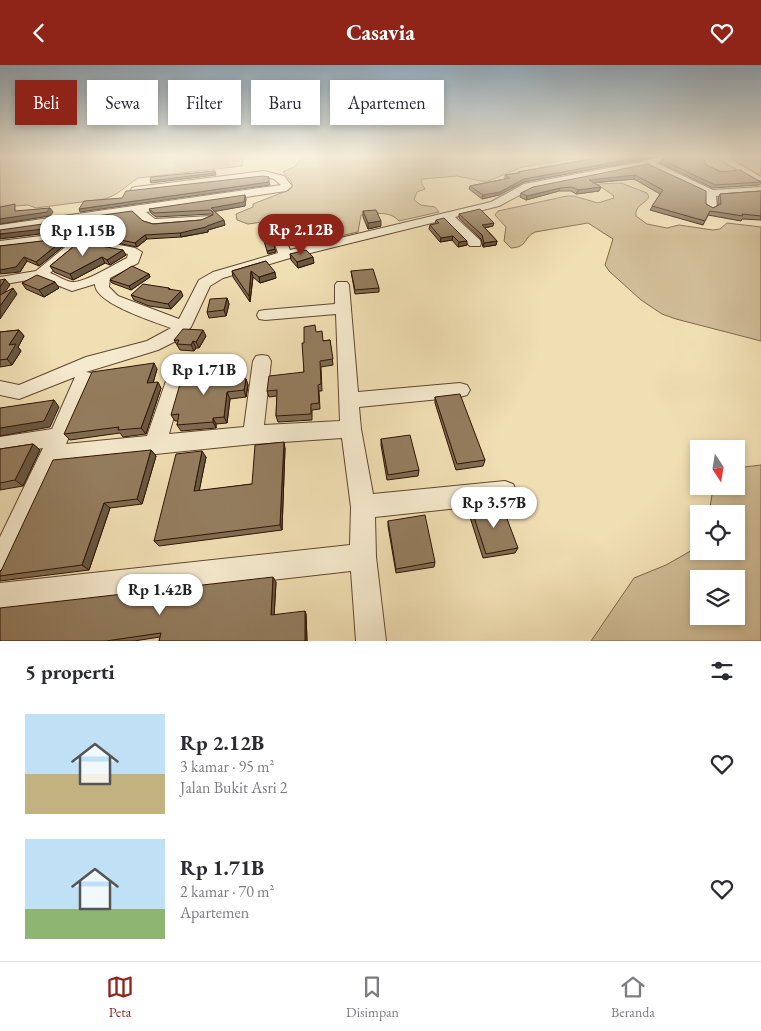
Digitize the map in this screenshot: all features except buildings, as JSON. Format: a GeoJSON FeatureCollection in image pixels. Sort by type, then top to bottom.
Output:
{"type":"FeatureCollection","features":[{"type":"Feature","properties":{"kind":"street"},"geometry":{"type":"LineString","coordinates":[[136,190],[188,184]]}},
{"type":"Feature","properties":{"kind":"street"},"geometry":{"type":"LineString","coordinates":[[0,229],[284,188],[287,186],[286,184]]}},
{"type":"Feature","properties":{"kind":"street"},"geometry":{"type":"LineString","coordinates":[[0,388],[19,392],[36,387],[84,365],[152,346],[172,336],[183,327],[200,291],[210,278],[285,255],[495,204],[514,192],[539,184]]}},
{"type":"Feature","properties":{"kind":"street"},"geometry":{"type":"LineString","coordinates":[[692,184],[711,193],[761,190]]}},
{"type":"Feature","properties":{"kind":"street"},"geometry":{"type":"LineString","coordinates":[[169,205],[172,186]]}},
{"type":"Feature","properties":{"kind":"street"},"geometry":{"type":"LineString","coordinates":[[711,193],[711,207]]}},
{"type":"Feature","properties":{"kind":"street"},"geometry":{"type":"LineString","coordinates":[[137,210],[152,223],[173,223],[207,217]]}},
{"type":"Feature","properties":{"kind":"street"},"geometry":{"type":"LineString","coordinates":[[447,216],[475,243]]}},
{"type":"Feature","properties":{"kind":"street"},"geometry":{"type":"LineString","coordinates":[[61,237],[71,220]]}},
{"type":"Feature","properties":{"kind":"street"},"geometry":{"type":"LineString","coordinates":[[277,232],[285,255]]}},
{"type":"Feature","properties":{"kind":"street"},"geometry":{"type":"LineString","coordinates":[[0,245],[61,237],[78,242],[135,252],[133,260],[110,271],[103,277],[72,287],[40,274]]}},
{"type":"Feature","properties":{"kind":"street"},"geometry":{"type":"LineString","coordinates":[[0,281],[40,274],[78,242]]}},
{"type":"Feature","properties":{"kind":"street"},"geometry":{"type":"LineString","coordinates":[[103,277],[102,288],[113,299],[183,327]]}},
{"type":"Feature","properties":{"kind":"street"},"geometry":{"type":"LineString","coordinates":[[342,285],[351,429],[363,507],[363,557],[371,641]]}},
{"type":"Feature","properties":{"kind":"street"},"geometry":{"type":"LineString","coordinates":[[265,315],[344,308]]}},
{"type":"Feature","properties":{"kind":"street"},"geometry":{"type":"LineString","coordinates":[[253,435],[262,361]]}},
{"type":"Feature","properties":{"kind":"street"},"geometry":{"type":"LineString","coordinates":[[0,565],[6,541],[55,446],[84,378]]}},
{"type":"Feature","properties":{"kind":"street"},"geometry":{"type":"LineString","coordinates":[[155,445],[176,378]]}},
{"type":"Feature","properties":{"kind":"street"},"geometry":{"type":"LineString","coordinates":[[350,401],[460,389]]}},
{"type":"Feature","properties":{"kind":"street"},"geometry":{"type":"LineString","coordinates":[[0,446],[155,445],[253,435],[351,429]]}},
{"type":"Feature","properties":{"kind":"street"},"geometry":{"type":"LineString","coordinates":[[363,507],[505,492]]}},
{"type":"Feature","properties":{"kind":"street"},"geometry":{"type":"LineString","coordinates":[[0,597],[363,557]]}},
{"type":"Feature","properties":{"kind":"shaded area"},"geometry":{"type":"Polygon","coordinates":[[[0,184],[130,184],[118,193],[104,199],[36,208],[28,205],[0,207],[0,184]]]}},
{"type":"Feature","properties":{"kind":"shaded area"},"geometry":{"type":"Polygon","coordinates":[[[422,184],[425,189],[417,192],[414,200],[421,205],[435,207],[439,212],[399,221],[386,214],[361,215],[358,232],[305,244],[295,227],[285,219],[248,224],[237,220],[236,214],[253,207],[253,204],[289,190],[292,185],[422,184]]]}},
{"type":"Feature","properties":{"kind":"shaded area"},"geometry":{"type":"Polygon","coordinates":[[[599,184],[623,184],[647,193],[649,197],[638,207],[636,216],[647,224],[667,228],[679,225],[713,230],[720,229],[727,223],[761,227],[761,341],[676,319],[662,314],[641,300],[609,271],[605,265],[613,239],[588,223],[535,232],[523,244],[516,247],[511,248],[504,241],[506,227],[495,215],[498,211],[567,196],[574,196],[598,203],[614,198],[613,195],[599,184]]]}},
{"type":"Feature","properties":{"kind":"shaded area"},"geometry":{"type":"Polygon","coordinates":[[[761,465],[761,641],[591,641],[634,578],[666,565],[690,551],[690,560],[745,560],[745,505],[710,505],[712,495],[745,495],[745,467],[761,465]]]}}]}
